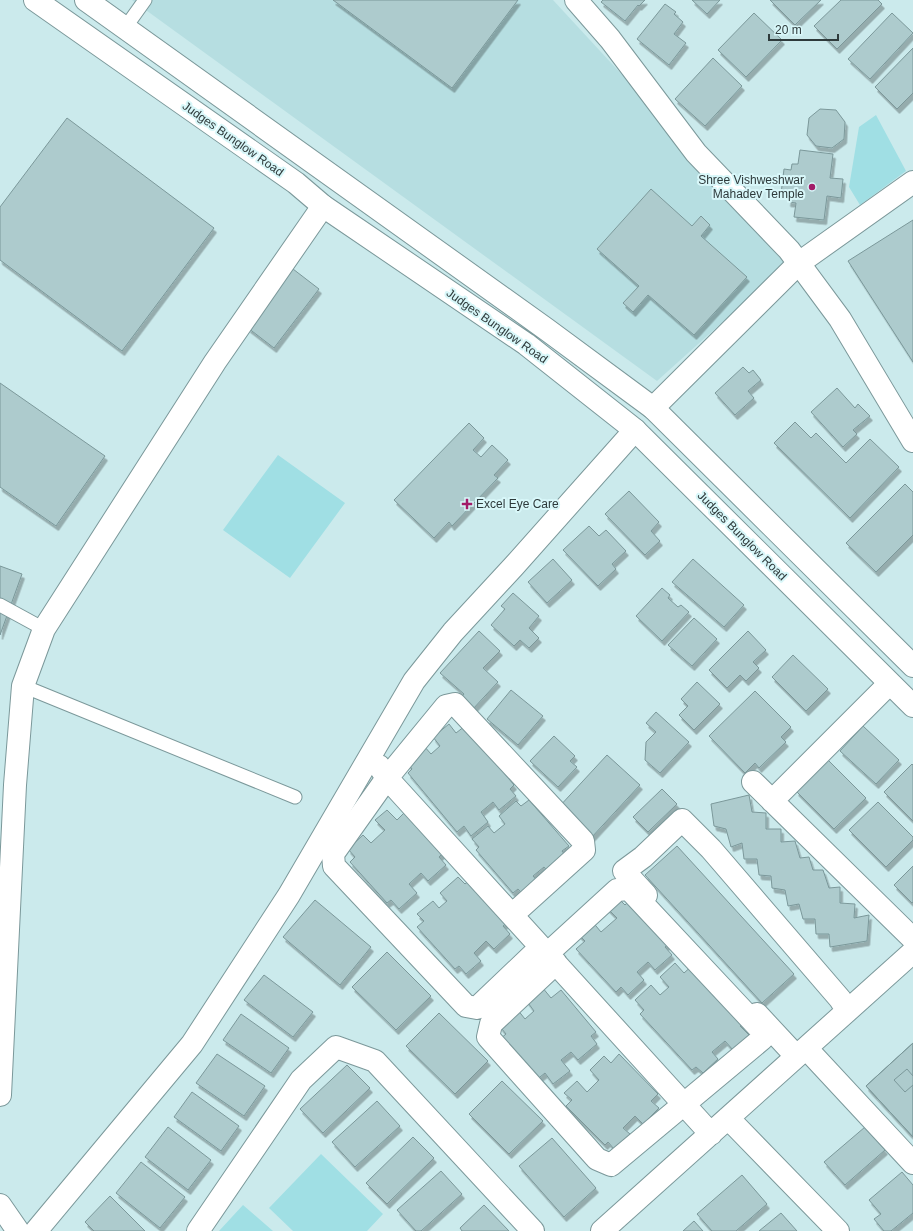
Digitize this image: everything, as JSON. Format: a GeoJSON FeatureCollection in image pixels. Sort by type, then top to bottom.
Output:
{"type":"FeatureCollection","features":[{"type":"Feature","properties":{"kind":"street","name":"Judges Bunglow Road"},"geometry":{"type":"LineString","coordinates":[[35,0],[296,183],[323,206],[526,344],[635,430],[913,706]]}},
{"type":"Feature","properties":{"kind":"street","name":"Judges Bunglow Road"},"geometry":{"type":"LineString","coordinates":[[86,0],[546,329],[653,408],[913,666]]}},
{"type":"Feature","properties":{"kind":"street"},"geometry":{"type":"LineString","coordinates":[[576,0],[610,39],[696,152],[789,250],[799,263],[840,319],[913,440]]}},
{"type":"Feature","properties":{"kind":"street"},"geometry":{"type":"LineString","coordinates":[[653,408],[799,263],[913,182]]}},
{"type":"Feature","properties":{"kind":"street"},"geometry":{"type":"LineString","coordinates":[[0,1095],[15,785],[23,686],[44,629],[215,362],[323,206]]}},
{"type":"Feature","properties":{"kind":"street"},"geometry":{"type":"LineString","coordinates":[[36,1231],[192,1044],[289,896],[414,681],[453,632],[635,430]]}},
{"type":"Feature","properties":{"kind":"street"},"geometry":{"type":"LineString","coordinates":[[772,801],[890,684]]}},
{"type":"Feature","properties":{"kind":"street"},"geometry":{"type":"LineString","coordinates":[[512,915],[584,850],[583,841],[455,704],[446,706],[387,778],[332,854],[334,866],[466,1006],[477,1008],[548,955],[617,890],[629,889],[761,1030],[762,1039],[611,1165],[597,1159],[488,1037],[491,1024],[548,955]]}},
{"type":"Feature","properties":{"kind":"street"},"geometry":{"type":"LineString","coordinates":[[370,756],[387,778],[711,1134]]}},
{"type":"Feature","properties":{"kind":"street"},"geometry":{"type":"LineString","coordinates":[[753,782],[913,939]]}},
{"type":"Feature","properties":{"kind":"street"},"geometry":{"type":"LineString","coordinates":[[848,1010],[711,850],[682,820],[624,871],[801,1052],[913,1163]]}},
{"type":"Feature","properties":{"kind":"street"},"geometry":{"type":"LineString","coordinates":[[602,1231],[913,952]]}},
{"type":"Feature","properties":{"kind":"street"},"geometry":{"type":"LineString","coordinates":[[198,1231],[301,1080],[336,1047],[375,1061],[533,1231]]}},
{"type":"Feature","properties":{"kind":"street"},"geometry":{"type":"LineString","coordinates":[[728,1118],[838,1231]]}},
{"type":"Feature","properties":{"kind":"street"},"geometry":{"type":"LineString","coordinates":[[0,1205],[18,1231]]}},
{"type":"Feature","properties":{"kind":"lane"},"geometry":{"type":"LineString","coordinates":[[125,28],[145,0]]}},
{"type":"Feature","properties":{"kind":"lane"},"geometry":{"type":"LineString","coordinates":[[0,605],[44,629]]}},
{"type":"Feature","properties":{"kind":"lane"},"geometry":{"type":"LineString","coordinates":[[23,686],[296,797]]}},
{"type":"Feature","properties":{"kind":"shaded area"},"geometry":{"type":"Polygon","coordinates":[[[132,0],[553,0],[685,143],[786,265],[657,381],[132,0]]]}},
{"type":"Feature","properties":{"kind":"shaded area"},"geometry":{"type":"Polygon","coordinates":[[[876,115],[906,171],[860,205],[849,187],[859,127],[876,115]]]}},
{"type":"Feature","properties":{"kind":"shaded area"},"geometry":{"type":"Polygon","coordinates":[[[278,455],[345,503],[290,578],[223,530],[278,455]]]}},
{"type":"Feature","properties":{"kind":"shaded area"},"geometry":{"type":"Polygon","coordinates":[[[321,1154],[383,1214],[367,1231],[293,1231],[269,1208],[321,1154]]]}},
{"type":"Feature","properties":{"kind":"shaded area"},"geometry":{"type":"Polygon","coordinates":[[[243,1205],[273,1231],[219,1231],[243,1205]]]}},
{"type":"Feature","properties":{"kind":"building"},"geometry":{"type":"Polygon","coordinates":[[[333,0],[518,0],[452,88],[333,0]]]}},
{"type":"Feature","properties":{"kind":"building"},"geometry":{"type":"Polygon","coordinates":[[[603,0],[645,0],[639,6],[638,5],[625,21],[601,2],[603,0]]]}},
{"type":"Feature","properties":{"kind":"building"},"geometry":{"type":"Polygon","coordinates":[[[692,0],[720,0],[707,14],[692,0]]]}},
{"type":"Feature","properties":{"kind":"building"},"geometry":{"type":"Polygon","coordinates":[[[770,0],[821,0],[795,25],[770,0]]]}},
{"type":"Feature","properties":{"kind":"building"},"geometry":{"type":"Polygon","coordinates":[[[841,0],[878,0],[882,4],[837,49],[814,26],[841,0]]]}},
{"type":"Feature","properties":{"kind":"building"},"geometry":{"type":"Polygon","coordinates":[[[665,4],[676,12],[674,14],[683,22],[674,34],[686,43],[669,65],[637,39],[665,4]]]}},
{"type":"Feature","properties":{"kind":"building"},"geometry":{"type":"Polygon","coordinates":[[[754,13],[782,40],[746,77],[718,50],[754,13]]]}},
{"type":"Feature","properties":{"kind":"building"},"geometry":{"type":"Polygon","coordinates":[[[892,13],[913,33],[870,79],[848,59],[892,13]]]}},
{"type":"Feature","properties":{"kind":"building"},"geometry":{"type":"Polygon","coordinates":[[[913,48],[913,93],[897,109],[875,87],[913,48]]]}},
{"type":"Feature","properties":{"kind":"building"},"geometry":{"type":"Polygon","coordinates":[[[713,58],[742,86],[705,126],[675,99],[713,58]]]}},
{"type":"Feature","properties":{"kind":"building"},"geometry":{"type":"Polygon","coordinates":[[[820,109],[836,110],[845,122],[844,139],[832,148],[816,146],[807,135],[809,118],[820,109]]]}},
{"type":"Feature","properties":{"kind":"building"},"geometry":{"type":"Polygon","coordinates":[[[67,118],[214,228],[122,351],[0,260],[0,207],[67,118]]]}},
{"type":"Feature","properties":{"kind":"building","name":"Shree Vishweshwar Mahadev Temple"},"geometry":{"type":"Polygon","coordinates":[[[800,150],[833,154],[830,178],[843,179],[841,198],[827,196],[824,220],[794,217],[796,203],[788,202],[789,195],[781,194],[784,169],[791,170],[792,164],[798,164],[800,150]]]}},
{"type":"Feature","properties":{"kind":"building"},"geometry":{"type":"Polygon","coordinates":[[[651,189],[692,226],[701,216],[710,225],[701,236],[747,277],[694,335],[648,295],[633,312],[623,303],[639,286],[597,249],[651,189]]]}},
{"type":"Feature","properties":{"kind":"building"},"geometry":{"type":"Polygon","coordinates":[[[913,220],[913,362],[848,261],[913,220]]]}},
{"type":"Feature","properties":{"kind":"building"},"geometry":{"type":"Polygon","coordinates":[[[293,269],[319,289],[274,348],[248,328],[293,269]]]}},
{"type":"Feature","properties":{"kind":"building"},"geometry":{"type":"Polygon","coordinates":[[[743,367],[749,373],[753,370],[761,380],[748,391],[754,398],[735,415],[715,393],[743,367]]]}},
{"type":"Feature","properties":{"kind":"building"},"geometry":{"type":"Polygon","coordinates":[[[0,383],[105,456],[56,526],[0,487],[0,383]]]}},
{"type":"Feature","properties":{"kind":"building"},"geometry":{"type":"Polygon","coordinates":[[[837,388],[855,408],[858,404],[870,416],[853,430],[857,434],[843,447],[811,412],[837,388]]]}},
{"type":"Feature","properties":{"kind":"building"},"geometry":{"type":"Polygon","coordinates":[[[795,422],[811,438],[816,433],[846,463],[870,439],[899,467],[850,518],[774,443],[795,422]]]}},
{"type":"Feature","properties":{"kind":"building"},"geometry":{"type":"Polygon","coordinates":[[[469,423],[484,438],[473,450],[481,457],[492,445],[508,460],[494,475],[498,478],[452,526],[449,522],[434,538],[394,500],[469,423]]]}},
{"type":"Feature","properties":{"kind":"building"},"geometry":{"type":"Polygon","coordinates":[[[905,484],[913,492],[913,535],[876,572],[846,543],[905,484]]]}},
{"type":"Feature","properties":{"kind":"building"},"geometry":{"type":"Polygon","coordinates":[[[629,491],[659,522],[651,531],[660,541],[645,555],[605,514],[629,491]]]}},
{"type":"Feature","properties":{"kind":"building"},"geometry":{"type":"Polygon","coordinates":[[[589,526],[599,536],[606,530],[626,551],[612,564],[616,569],[598,586],[563,550],[589,526]]]}},
{"type":"Feature","properties":{"kind":"building"},"geometry":{"type":"Polygon","coordinates":[[[553,559],[572,580],[547,603],[528,582],[553,559]]]}},
{"type":"Feature","properties":{"kind":"building"},"geometry":{"type":"Polygon","coordinates":[[[693,559],[744,605],[724,627],[672,582],[693,559]]]}},
{"type":"Feature","properties":{"kind":"building"},"geometry":{"type":"Polygon","coordinates":[[[0,566],[22,574],[0,635],[0,566]]]}},
{"type":"Feature","properties":{"kind":"building"},"geometry":{"type":"Polygon","coordinates":[[[662,588],[670,595],[668,598],[678,607],[681,605],[689,612],[662,641],[636,616],[662,588]]]}},
{"type":"Feature","properties":{"kind":"building"},"geometry":{"type":"Polygon","coordinates":[[[513,593],[539,616],[529,628],[539,638],[529,648],[520,640],[514,646],[491,625],[505,609],[501,606],[513,593]]]}},
{"type":"Feature","properties":{"kind":"building"},"geometry":{"type":"Polygon","coordinates":[[[694,618],[717,639],[692,666],[668,645],[694,618]]]}},
{"type":"Feature","properties":{"kind":"building"},"geometry":{"type":"Polygon","coordinates":[[[479,631],[500,651],[483,668],[498,682],[472,710],[460,699],[464,694],[440,673],[479,631]]]}},
{"type":"Feature","properties":{"kind":"building"},"geometry":{"type":"Polygon","coordinates":[[[748,631],[766,650],[753,662],[759,668],[746,681],[740,675],[727,688],[709,670],[748,631]]]}},
{"type":"Feature","properties":{"kind":"building"},"geometry":{"type":"Polygon","coordinates":[[[793,655],[828,689],[806,711],[772,677],[793,655]]]}},
{"type":"Feature","properties":{"kind":"building"},"geometry":{"type":"Polygon","coordinates":[[[697,682],[720,704],[694,730],[679,715],[688,706],[681,699],[697,682]]]}},
{"type":"Feature","properties":{"kind":"building"},"geometry":{"type":"Polygon","coordinates":[[[511,690],[543,716],[518,745],[487,719],[511,690]]]}},
{"type":"Feature","properties":{"kind":"building"},"geometry":{"type":"Polygon","coordinates":[[[755,691],[791,727],[781,737],[786,742],[759,768],[755,763],[745,773],[709,736],[755,691]]]}},
{"type":"Feature","properties":{"kind":"building"},"geometry":{"type":"Polygon","coordinates":[[[656,712],[689,742],[660,773],[645,760],[646,742],[656,732],[646,723],[656,712]]]}},
{"type":"Feature","properties":{"kind":"building"},"geometry":{"type":"Polygon","coordinates":[[[449,724],[456,733],[465,726],[514,785],[510,789],[516,796],[499,810],[493,802],[481,812],[488,822],[471,836],[464,826],[457,832],[408,773],[412,769],[406,761],[424,746],[431,754],[440,746],[433,737],[449,724]]]}},
{"type":"Feature","properties":{"kind":"building"},"geometry":{"type":"Polygon","coordinates":[[[863,726],[899,760],[876,784],[840,751],[863,726]]]}},
{"type":"Feature","properties":{"kind":"building"},"geometry":{"type":"Polygon","coordinates":[[[554,736],[575,756],[570,761],[577,767],[558,787],[530,761],[554,736]]]}},
{"type":"Feature","properties":{"kind":"building"},"geometry":{"type":"Polygon","coordinates":[[[607,755],[640,785],[591,838],[558,808],[607,755]]]}},
{"type":"Feature","properties":{"kind":"building"},"geometry":{"type":"Polygon","coordinates":[[[827,759],[866,798],[834,829],[796,791],[827,759]]]}},
{"type":"Feature","properties":{"kind":"building"},"geometry":{"type":"Polygon","coordinates":[[[912,764],[913,765],[913,821],[884,792],[912,764]]]}},
{"type":"Feature","properties":{"kind":"building"},"geometry":{"type":"Polygon","coordinates":[[[662,789],[677,804],[648,832],[633,817],[662,789]]]}},
{"type":"Feature","properties":{"kind":"building"},"geometry":{"type":"Polygon","coordinates":[[[749,795],[752,812],[766,813],[766,829],[781,829],[781,842],[795,841],[800,858],[809,857],[813,870],[823,870],[829,888],[840,887],[840,903],[855,904],[854,918],[869,915],[867,941],[830,947],[829,934],[816,934],[815,919],[803,919],[799,904],[788,906],[785,890],[772,888],[771,876],[759,875],[757,859],[744,859],[742,843],[731,847],[726,829],[714,826],[711,804],[749,795]]]}},
{"type":"Feature","properties":{"kind":"building"},"geometry":{"type":"Polygon","coordinates":[[[529,800],[569,846],[562,851],[568,859],[550,874],[544,867],[533,876],[540,884],[525,897],[518,889],[513,893],[476,850],[479,847],[472,839],[488,826],[494,833],[505,824],[499,816],[516,801],[521,806],[529,800]]]}},
{"type":"Feature","properties":{"kind":"building"},"geometry":{"type":"Polygon","coordinates":[[[878,802],[913,837],[913,840],[886,867],[849,830],[878,802]]]}},
{"type":"Feature","properties":{"kind":"building"},"geometry":{"type":"Polygon","coordinates":[[[387,810],[397,820],[406,811],[444,852],[439,857],[446,865],[428,881],[421,873],[409,884],[417,893],[399,909],[391,900],[387,903],[350,862],[355,857],[348,849],[363,835],[371,843],[385,830],[375,820],[387,810]]]}},
{"type":"Feature","properties":{"kind":"building"},"geometry":{"type":"Polygon","coordinates":[[[677,846],[794,974],[762,1003],[645,875],[677,846]]]}},
{"type":"Feature","properties":{"kind":"building"},"geometry":{"type":"Polygon","coordinates":[[[913,866],[913,902],[912,903],[894,885],[913,866]]]}},
{"type":"Feature","properties":{"kind":"building"},"geometry":{"type":"Polygon","coordinates":[[[458,877],[465,884],[472,878],[510,920],[503,926],[510,934],[494,949],[486,941],[474,953],[481,961],[466,974],[459,966],[455,969],[417,927],[424,921],[417,914],[433,901],[439,908],[447,901],[440,893],[458,877]]]}},
{"type":"Feature","properties":{"kind":"building"},"geometry":{"type":"Polygon","coordinates":[[[617,897],[625,905],[633,897],[673,940],[665,947],[672,955],[655,970],[648,962],[637,972],[644,980],[628,995],[621,987],[616,992],[576,949],[585,941],[577,933],[591,920],[601,932],[617,918],[606,907],[617,897]]]}},
{"type":"Feature","properties":{"kind":"building"},"geometry":{"type":"Polygon","coordinates":[[[315,900],[371,947],[340,985],[283,937],[315,900]]]}},
{"type":"Feature","properties":{"kind":"building"},"geometry":{"type":"Polygon","coordinates":[[[387,952],[431,996],[396,1030],[352,987],[387,952]]]}},
{"type":"Feature","properties":{"kind":"building"},"geometry":{"type":"Polygon","coordinates":[[[675,963],[684,973],[694,964],[746,1020],[740,1026],[749,1035],[733,1050],[725,1041],[712,1052],[718,1059],[703,1073],[696,1067],[692,1070],[640,1014],[644,1010],[635,1000],[651,985],[660,995],[669,987],[660,977],[675,963]]]}},
{"type":"Feature","properties":{"kind":"building"},"geometry":{"type":"Polygon","coordinates":[[[264,975],[313,1012],[293,1037],[244,1000],[264,975]]]}},
{"type":"Feature","properties":{"kind":"building"},"geometry":{"type":"Polygon","coordinates":[[[542,987],[551,998],[561,990],[596,1032],[591,1036],[597,1044],[578,1060],[571,1052],[561,1060],[570,1071],[553,1084],[545,1073],[535,1081],[500,1039],[506,1034],[498,1024],[517,1009],[525,1019],[534,1011],[526,1000],[542,987]]]}},
{"type":"Feature","properties":{"kind":"building"},"geometry":{"type":"Polygon","coordinates":[[[439,1013],[488,1061],[455,1094],[406,1046],[439,1013]]]}},
{"type":"Feature","properties":{"kind":"building"},"geometry":{"type":"Polygon","coordinates":[[[241,1014],[289,1048],[271,1073],[223,1040],[241,1014]]]}},
{"type":"Feature","properties":{"kind":"building"},"geometry":{"type":"Polygon","coordinates":[[[913,1043],[913,1076],[907,1069],[894,1080],[905,1092],[913,1085],[913,1137],[866,1086],[913,1043]]]}},
{"type":"Feature","properties":{"kind":"building"},"geometry":{"type":"Polygon","coordinates":[[[913,1043],[913,1137],[866,1086],[913,1043]]]}},
{"type":"Feature","properties":{"kind":"building"},"geometry":{"type":"Polygon","coordinates":[[[217,1054],[265,1086],[244,1116],[196,1083],[217,1054]]]}},
{"type":"Feature","properties":{"kind":"building"},"geometry":{"type":"Polygon","coordinates":[[[619,1054],[658,1094],[651,1101],[659,1108],[643,1124],[635,1116],[623,1128],[630,1134],[614,1149],[608,1142],[605,1145],[566,1106],[572,1100],[564,1093],[577,1081],[587,1092],[599,1080],[590,1070],[604,1056],[611,1063],[619,1054]]]}},
{"type":"Feature","properties":{"kind":"building"},"geometry":{"type":"Polygon","coordinates":[[[347,1065],[370,1088],[323,1133],[300,1109],[347,1065]]]}},
{"type":"Feature","properties":{"kind":"building"},"geometry":{"type":"Polygon","coordinates":[[[502,1081],[543,1121],[509,1154],[469,1114],[502,1081]]]}},
{"type":"Feature","properties":{"kind":"building"},"geometry":{"type":"Polygon","coordinates":[[[192,1092],[239,1126],[221,1151],[174,1117],[192,1092]]]}},
{"type":"Feature","properties":{"kind":"building"},"geometry":{"type":"Polygon","coordinates":[[[377,1101],[400,1126],[355,1167],[332,1142],[377,1101]]]}},
{"type":"Feature","properties":{"kind":"building"},"geometry":{"type":"Polygon","coordinates":[[[168,1127],[211,1160],[188,1190],[145,1157],[168,1127]]]}},
{"type":"Feature","properties":{"kind":"building"},"geometry":{"type":"Polygon","coordinates":[[[865,1127],[885,1150],[845,1185],[824,1162],[865,1127]]]}},
{"type":"Feature","properties":{"kind":"building"},"geometry":{"type":"Polygon","coordinates":[[[413,1137],[434,1158],[387,1204],[366,1183],[413,1137]]]}},
{"type":"Feature","properties":{"kind":"building"},"geometry":{"type":"Polygon","coordinates":[[[552,1138],[596,1188],[564,1217],[519,1166],[552,1138]]]}},
{"type":"Feature","properties":{"kind":"building"},"geometry":{"type":"Polygon","coordinates":[[[141,1162],[185,1197],[160,1228],[116,1193],[141,1162]]]}},
{"type":"Feature","properties":{"kind":"building"},"geometry":{"type":"Polygon","coordinates":[[[441,1171],[462,1194],[421,1231],[416,1231],[397,1210],[441,1171]]]}},
{"type":"Feature","properties":{"kind":"building"},"geometry":{"type":"Polygon","coordinates":[[[902,1172],[913,1185],[913,1213],[891,1231],[884,1231],[874,1219],[881,1214],[869,1200],[902,1172]]]}},
{"type":"Feature","properties":{"kind":"building"},"geometry":{"type":"Polygon","coordinates":[[[742,1175],[767,1204],[736,1231],[712,1231],[697,1214],[742,1175]]]}},
{"type":"Feature","properties":{"kind":"building"},"geometry":{"type":"Polygon","coordinates":[[[110,1196],[145,1231],[94,1231],[85,1222],[110,1196]]]}},
{"type":"Feature","properties":{"kind":"building"},"geometry":{"type":"Polygon","coordinates":[[[484,1205],[509,1231],[462,1231],[460,1228],[484,1205]]]}},
{"type":"Feature","properties":{"kind":"building"},"geometry":{"type":"Polygon","coordinates":[[[781,1213],[797,1231],[759,1231],[781,1213]]]}},
{"type":"Feature","properties":{"kind":"building"},"geometry":{"type":"Polygon","coordinates":[[[694,1221],[703,1231],[683,1231],[694,1221]]]}},
{"type":"Feature","properties":{"kind":"place","name":"Shree Vishweshwar Mahadev Temple"},"geometry":{"type":"Point","coordinates":[812,187]}},
{"type":"Feature","properties":{"kind":"place","name":"Excel Eye Care"},"geometry":{"type":"Point","coordinates":[467,504]}}]}
